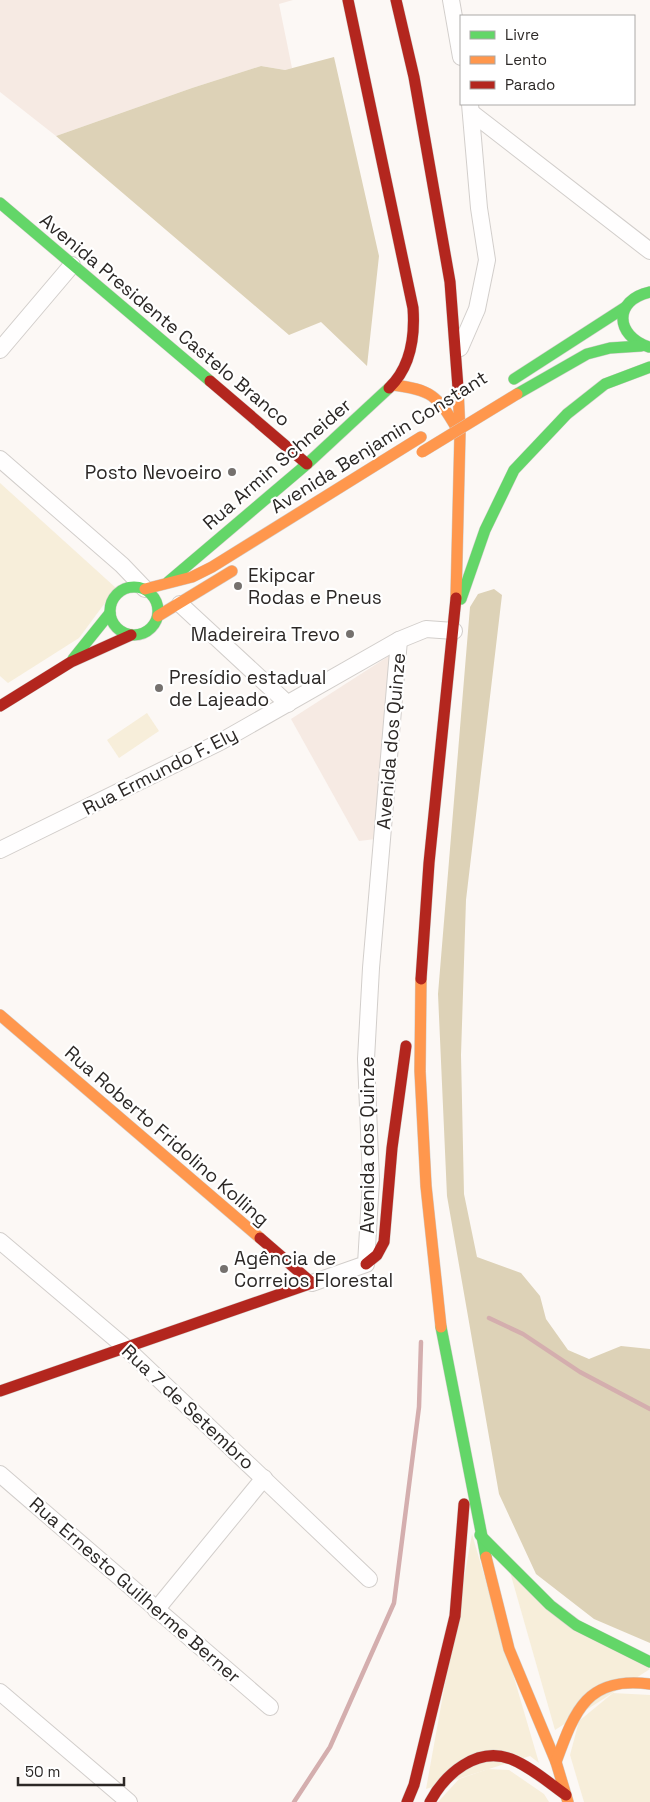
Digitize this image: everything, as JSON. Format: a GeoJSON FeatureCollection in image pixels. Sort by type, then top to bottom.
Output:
{"type":"FeatureCollection","features":[{"type":"Feature","properties":{"kind":"main road","name":"Rua Armin Schneider"},"geometry":{"type":"LineString","coordinates":[[168,582],[292,470],[307,464],[392,385],[400,376],[412,352],[415,318],[393,200],[348,0]]}},
{"type":"Feature","properties":{"kind":"main road"},"geometry":{"type":"LineString","coordinates":[[396,0],[414,77],[450,282],[457,355],[460,433],[456,612],[429,863],[420,989],[420,1071],[427,1195],[440,1323],[467,1475],[480,1536],[509,1649],[556,1762],[567,1798]]}},
{"type":"Feature","properties":{"kind":"main road","name":"Avenida Presidente Castelo Branco"},"geometry":{"type":"LineString","coordinates":[[0,203],[65,273],[307,464]]}},
{"type":"Feature","properties":{"kind":"main road","name":"Avenida Benjamin Constant"},"geometry":{"type":"LineString","coordinates":[[510,382],[624,308],[636,295],[648,290]]}},
{"type":"Feature","properties":{"kind":"main road"},"geometry":{"type":"LineString","coordinates":[[623,376],[647,347],[633,341],[623,326],[624,308]]}},
{"type":"Feature","properties":{"kind":"main road","name":"Avenida Benjamin Constant"},"geometry":{"type":"LineString","coordinates":[[417,454],[587,354],[610,348],[647,347]]}},
{"type":"Feature","properties":{"kind":"main road"},"geometry":{"type":"LineString","coordinates":[[456,612],[485,530],[514,470],[566,414],[605,384],[650,367]]}},
{"type":"Feature","properties":{"kind":"main road"},"geometry":{"type":"LineString","coordinates":[[392,385],[423,388],[440,398],[460,433]]}},
{"type":"Feature","properties":{"kind":"main road","name":"Avenida Benjamin Constant"},"geometry":{"type":"LineString","coordinates":[[145,589],[192,577],[212,568],[472,405]]}},
{"type":"Feature","properties":{"kind":"main road"},"geometry":{"type":"LineString","coordinates":[[3,700],[71,662],[131,635],[148,631],[158,616],[239,567]]}},
{"type":"Feature","properties":{"kind":"main road"},"geometry":{"type":"LineString","coordinates":[[131,635],[118,630],[111,619],[111,603],[116,594],[125,589],[135,587],[145,589],[157,603],[158,616]]}},
{"type":"Feature","properties":{"kind":"main road"},"geometry":{"type":"LineString","coordinates":[[71,662],[110,613]]}},
{"type":"Feature","properties":{"kind":"main road"},"geometry":{"type":"LineString","coordinates":[[366,1264],[377,1255],[384,1242],[392,1148],[408,1031],[420,989]]}},
{"type":"Feature","properties":{"kind":"main road","name":"Rua Roberto Fridolino Kolling"},"geometry":{"type":"LineString","coordinates":[[0,1015],[312,1283]]}},
{"type":"Feature","properties":{"kind":"main road"},"geometry":{"type":"LineString","coordinates":[[0,1391],[312,1283]]}},
{"type":"Feature","properties":{"kind":"main road"},"geometry":{"type":"LineString","coordinates":[[407,1802],[414,1785],[455,1616],[467,1475]]}},
{"type":"Feature","properties":{"kind":"main road"},"geometry":{"type":"LineString","coordinates":[[480,1536],[550,1605],[576,1625],[650,1662]]}},
{"type":"Feature","properties":{"kind":"main road"},"geometry":{"type":"LineString","coordinates":[[556,1762],[570,1724],[582,1703],[596,1692],[616,1683],[637,1682],[650,1684]]}},
{"type":"Feature","properties":{"kind":"main road"},"geometry":{"type":"LineString","coordinates":[[430,1802],[448,1775],[466,1764],[482,1758],[504,1757],[526,1768],[567,1798]]}},
{"type":"Feature","properties":{"kind":"street"},"geometry":{"type":"LineString","coordinates":[[451,0],[460,51]]}},
{"type":"Feature","properties":{"kind":"street"},"geometry":{"type":"LineString","coordinates":[[457,355],[477,309],[487,260],[479,208],[471,108]]}},
{"type":"Feature","properties":{"kind":"street"},"geometry":{"type":"LineString","coordinates":[[471,108],[650,252]]}},
{"type":"Feature","properties":{"kind":"street"},"geometry":{"type":"LineString","coordinates":[[0,350],[65,273]]}},
{"type":"Feature","properties":{"kind":"street"},"geometry":{"type":"LineString","coordinates":[[0,459],[122,565],[145,589]]}},
{"type":"Feature","properties":{"kind":"street"},"geometry":{"type":"LineString","coordinates":[[180,604],[288,704]]}},
{"type":"Feature","properties":{"kind":"street","name":"Rua Ermundo F. Ely"},"geometry":{"type":"LineString","coordinates":[[0,850],[220,742],[399,640],[426,629],[454,631]]}},
{"type":"Feature","properties":{"kind":"street","name":"Avenida dos Quinze"},"geometry":{"type":"LineString","coordinates":[[366,1264],[370,1180],[366,1059],[371,968],[399,640]]}},
{"type":"Feature","properties":{"kind":"street","name":"Rua 7 de Setembro"},"geometry":{"type":"LineString","coordinates":[[0,1241],[125,1347],[369,1579]]}},
{"type":"Feature","properties":{"kind":"street"},"geometry":{"type":"LineString","coordinates":[[312,1283],[366,1264]]}},
{"type":"Feature","properties":{"kind":"street","name":"Rua Ernesto Guilherme Berner"},"geometry":{"type":"LineString","coordinates":[[0,1474],[270,1707]]}},
{"type":"Feature","properties":{"kind":"street"},"geometry":{"type":"LineString","coordinates":[[156,1610],[264,1478]]}},
{"type":"Feature","properties":{"kind":"street"},"geometry":{"type":"LineString","coordinates":[[0,1692],[128,1802]]}},
{"type":"Feature","properties":{"kind":"shaded area"},"geometry":{"type":"Polygon","coordinates":[[[0,0],[293,0],[279,4],[292,68],[285,70],[261,66],[56,136],[0,92],[0,0]]]}},
{"type":"Feature","properties":{"kind":"shaded area"},"geometry":{"type":"Polygon","coordinates":[[[334,57],[379,256],[367,366],[321,322],[289,335],[56,136],[261,66],[285,70],[334,57]]]}},
{"type":"Feature","properties":{"kind":"shaded area"},"geometry":{"type":"Polygon","coordinates":[[[0,483],[116,588],[79,638],[8,683],[0,676],[0,483]]]}},
{"type":"Feature","properties":{"kind":"shaded area"},"geometry":{"type":"Polygon","coordinates":[[[494,589],[502,595],[466,900],[461,1055],[464,1194],[477,1257],[521,1273],[540,1296],[546,1319],[568,1350],[589,1359],[621,1346],[650,1349],[650,1643],[594,1619],[536,1574],[499,1494],[447,1196],[438,994],[470,607],[478,594],[494,589]]]}},
{"type":"Feature","properties":{"kind":"shaded area"},"geometry":{"type":"Polygon","coordinates":[[[392,654],[376,839],[359,841],[291,719],[392,654]]]}},
{"type":"Feature","properties":{"kind":"shaded area"},"geometry":{"type":"Polygon","coordinates":[[[147,713],[159,731],[119,758],[107,740],[147,713]]]}},
{"type":"Feature","properties":{"kind":"shaded area"},"geometry":{"type":"Polygon","coordinates":[[[472,1534],[539,1763],[530,1756],[426,1789],[472,1534]]]}},
{"type":"Feature","properties":{"kind":"shaded area"},"geometry":{"type":"Polygon","coordinates":[[[510,1572],[650,1669],[555,1730],[510,1572]]]}},
{"type":"Feature","properties":{"kind":"shaded area"},"geometry":{"type":"Polygon","coordinates":[[[613,1693],[650,1695],[650,1802],[584,1802],[570,1755],[579,1721],[613,1693]]]}},
{"type":"Feature","properties":{"kind":"shaded area"},"geometry":{"type":"Polygon","coordinates":[[[488,1769],[509,1770],[544,1794],[549,1802],[438,1802],[459,1779],[488,1769]]]}},
{"type":"Feature","properties":{"kind":"waterway"},"geometry":{"type":"LineString","coordinates":[[489,1318],[523,1334],[580,1372],[650,1409]]}},
{"type":"Feature","properties":{"kind":"waterway"},"geometry":{"type":"LineString","coordinates":[[294,1802],[330,1747],[394,1603],[419,1407],[421,1342]]}},
{"type":"Feature","properties":{"kind":"traffic: fast"},"geometry":{"type":"LineString","coordinates":[[0,203],[210,381]]}},
{"type":"Feature","properties":{"kind":"traffic: fast"},"geometry":{"type":"LineString","coordinates":[[649,347],[638,342],[630,335],[625,327],[623,318],[624,310],[629,302],[638,296],[650,292]]}},
{"type":"Feature","properties":{"kind":"traffic: fast"},"geometry":{"type":"LineString","coordinates":[[514,379],[624,308]]}},
{"type":"Feature","properties":{"kind":"traffic: fast"},"geometry":{"type":"LineString","coordinates":[[517,394],[587,354],[610,348],[641,346]]}},
{"type":"Feature","properties":{"kind":"traffic: fast"},"geometry":{"type":"LineString","coordinates":[[461,599],[485,530],[514,470],[567,414],[605,384],[650,367]]}},
{"type":"Feature","properties":{"kind":"traffic: fast"},"geometry":{"type":"LineString","coordinates":[[168,582],[307,464],[389,388]]}},
{"type":"Feature","properties":{"kind":"traffic: fast"},"geometry":{"type":"LineString","coordinates":[[129,587],[139,587],[151,594],[158,606],[158,611],[158,616],[151,628],[139,635],[129,635],[121,631],[114,624],[110,616],[110,606],[114,598],[121,591],[129,587]]}},
{"type":"Feature","properties":{"kind":"traffic: fast"},"geometry":{"type":"LineString","coordinates":[[73,659],[110,613]]}},
{"type":"Feature","properties":{"kind":"traffic: fast"},"geometry":{"type":"LineString","coordinates":[[441,1327],[486,1557]]}},
{"type":"Feature","properties":{"kind":"traffic: fast"},"geometry":{"type":"LineString","coordinates":[[480,1535],[550,1605],[576,1625],[650,1662]]}},
{"type":"Feature","properties":{"kind":"traffic: slow"},"geometry":{"type":"LineString","coordinates":[[392,385],[416,389],[432,396],[444,409],[457,429]]}},
{"type":"Feature","properties":{"kind":"traffic: slow"},"geometry":{"type":"LineString","coordinates":[[456,598],[460,433],[458,388]]}},
{"type":"Feature","properties":{"kind":"traffic: slow"},"geometry":{"type":"LineString","coordinates":[[422,452],[517,394]]}},
{"type":"Feature","properties":{"kind":"traffic: slow"},"geometry":{"type":"LineString","coordinates":[[145,589],[192,577],[212,567],[421,437]]}},
{"type":"Feature","properties":{"kind":"traffic: slow"},"geometry":{"type":"LineString","coordinates":[[158,616],[232,571]]}},
{"type":"Feature","properties":{"kind":"traffic: slow"},"geometry":{"type":"LineString","coordinates":[[421,979],[420,1071],[426,1186],[441,1327]]}},
{"type":"Feature","properties":{"kind":"traffic: slow"},"geometry":{"type":"LineString","coordinates":[[0,1015],[260,1238]]}},
{"type":"Feature","properties":{"kind":"traffic: slow"},"geometry":{"type":"LineString","coordinates":[[486,1557],[509,1649],[556,1762],[568,1802]]}},
{"type":"Feature","properties":{"kind":"traffic: slow"},"geometry":{"type":"LineString","coordinates":[[556,1762],[577,1712],[586,1700],[598,1691],[611,1686],[629,1683],[650,1684]]}},
{"type":"Feature","properties":{"kind":"traffic: jam"},"geometry":{"type":"LineString","coordinates":[[348,0],[413,308],[410,351],[402,371],[389,388]]}},
{"type":"Feature","properties":{"kind":"traffic: jam"},"geometry":{"type":"LineString","coordinates":[[396,0],[414,77],[450,282],[458,388]]}},
{"type":"Feature","properties":{"kind":"traffic: jam"},"geometry":{"type":"LineString","coordinates":[[210,381],[307,464]]}},
{"type":"Feature","properties":{"kind":"traffic: jam"},"geometry":{"type":"LineString","coordinates":[[421,979],[429,863],[456,598]]}},
{"type":"Feature","properties":{"kind":"traffic: jam"},"geometry":{"type":"LineString","coordinates":[[0,706],[71,662],[131,635]]}},
{"type":"Feature","properties":{"kind":"traffic: jam"},"geometry":{"type":"LineString","coordinates":[[366,1264],[377,1255],[384,1242],[392,1148],[406,1046]]}},
{"type":"Feature","properties":{"kind":"traffic: jam"},"geometry":{"type":"LineString","coordinates":[[260,1238],[312,1283]]}},
{"type":"Feature","properties":{"kind":"traffic: jam"},"geometry":{"type":"LineString","coordinates":[[0,1391],[312,1283]]}},
{"type":"Feature","properties":{"kind":"traffic: jam"},"geometry":{"type":"LineString","coordinates":[[407,1802],[414,1785],[455,1616],[464,1504]]}},
{"type":"Feature","properties":{"kind":"traffic: jam"},"geometry":{"type":"LineString","coordinates":[[430,1802],[436,1792],[453,1773],[463,1765],[486,1756],[498,1756],[518,1762],[566,1795]]}},
{"type":"Feature","properties":{"kind":"place","name":"Posto Nevoeiro"},"geometry":{"type":"Point","coordinates":[232,472]}},
{"type":"Feature","properties":{"kind":"place","name":"Ekipcar Rodas e Pneus"},"geometry":{"type":"Point","coordinates":[238,586]}},
{"type":"Feature","properties":{"kind":"place","name":"Madeireira Trevo"},"geometry":{"type":"Point","coordinates":[350,634]}},
{"type":"Feature","properties":{"kind":"place","name":"Presídio estadual de Lajeado"},"geometry":{"type":"Point","coordinates":[159,688]}},
{"type":"Feature","properties":{"kind":"place","name":"Agência de Correios Florestal"},"geometry":{"type":"Point","coordinates":[224,1269]}}]}
